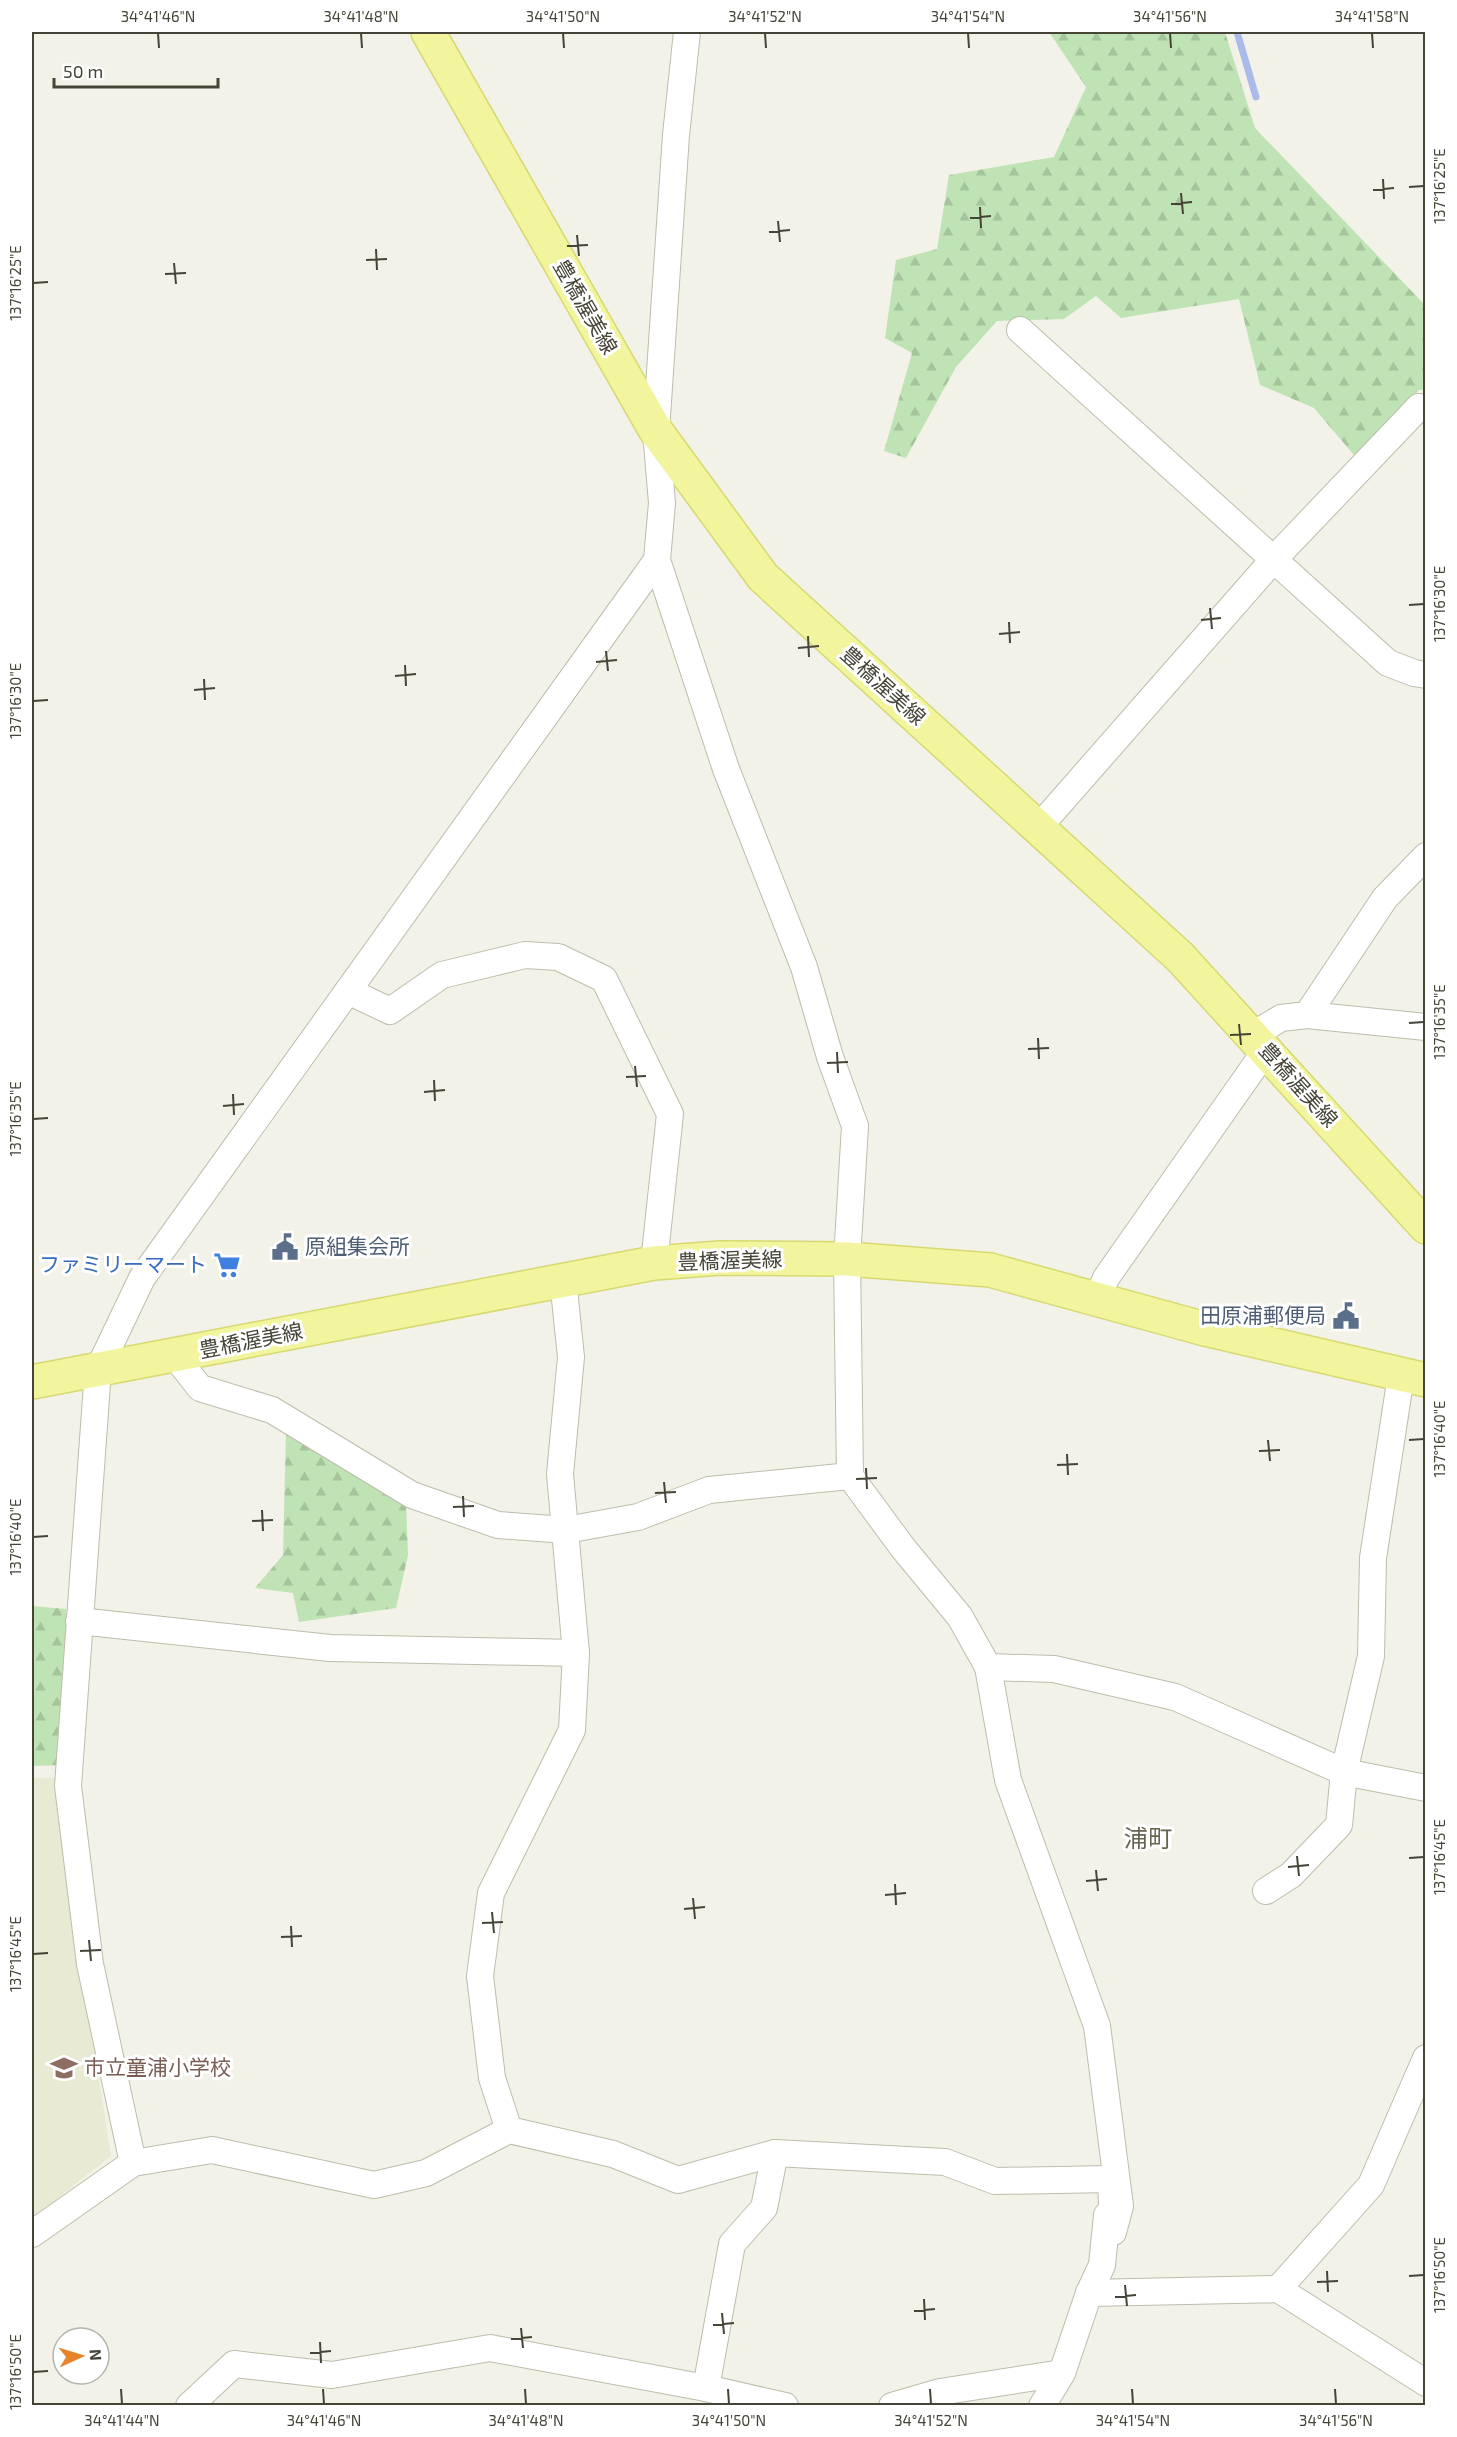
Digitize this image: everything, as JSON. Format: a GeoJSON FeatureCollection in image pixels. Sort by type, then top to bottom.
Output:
{"type":"FeatureCollection","features":[{"type":"Feature","properties":{"kind":"main road","name":"豊橋渥美線"},"geometry":{"type":"LineString","coordinates":[[428,32],[656,431],[763,577],[1180,957],[1425,1227]]}},
{"type":"Feature","properties":{"kind":"main road","name":"豊橋渥美線"},"geometry":{"type":"LineString","coordinates":[[32,1382],[654,1263],[720,1258],[847,1259],[990,1270],[1205,1329],[1413,1378]]}},
{"type":"Feature","properties":{"kind":"street"},"geometry":{"type":"LineString","coordinates":[[687,32],[676,135],[656,431],[663,503],[657,560],[726,769],[804,967],[830,1057],[855,1126],[847,1259],[850,1476],[903,1548],[960,1617],[988,1667],[1008,1780],[1097,2026],[1120,2206],[1113,2232],[1111,2179]]}},
{"type":"Feature","properties":{"kind":"street"},"geometry":{"type":"LineString","coordinates":[[1020,330],[1388,663],[1414,674],[1425,675]]}},
{"type":"Feature","properties":{"kind":"street"},"geometry":{"type":"LineString","coordinates":[[1038,828],[1274,559],[1419,407]]}},
{"type":"Feature","properties":{"kind":"street"},"geometry":{"type":"LineString","coordinates":[[133,2163],[90,1964],[68,1786],[98,1370],[142,1278],[657,560]]}},
{"type":"Feature","properties":{"kind":"street"},"geometry":{"type":"LineString","coordinates":[[1307,1015],[1385,898],[1425,856]]}},
{"type":"Feature","properties":{"kind":"street"},"geometry":{"type":"LineString","coordinates":[[348,991],[390,1011],[442,975],[525,955],[558,957],[604,979],[670,1114],[654,1263]]}},
{"type":"Feature","properties":{"kind":"street"},"geometry":{"type":"LineString","coordinates":[[1097,1300],[1106,1278],[1259,1043],[1281,1018],[1307,1015],[1425,1027]]}},
{"type":"Feature","properties":{"kind":"street"},"geometry":{"type":"LineString","coordinates":[[508,2130],[492,2078],[480,1976],[491,1893],[572,1730],[576,1653],[560,1474],[571,1357],[563,1280]]}},
{"type":"Feature","properties":{"kind":"street"},"geometry":{"type":"LineString","coordinates":[[175,1356],[200,1388],[272,1410],[412,1495],[498,1525],[566,1530],[638,1517],[709,1490],[850,1476]]}},
{"type":"Feature","properties":{"kind":"street"},"geometry":{"type":"LineString","coordinates":[[1266,1891],[1291,1875],[1339,1825],[1344,1772],[1371,1656],[1373,1558],[1413,1378]]}},
{"type":"Feature","properties":{"kind":"street"},"geometry":{"type":"LineString","coordinates":[[79,1621],[330,1648],[576,1653]]}},
{"type":"Feature","properties":{"kind":"street"},"geometry":{"type":"LineString","coordinates":[[988,1667],[1054,1669],[1175,1697],[1344,1772],[1425,1788]]}},
{"type":"Feature","properties":{"kind":"street"},"geometry":{"type":"LineString","coordinates":[[1278,2289],[1371,2185],[1425,2058]]}},
{"type":"Feature","properties":{"kind":"street"},"geometry":{"type":"LineString","coordinates":[[32,2234],[133,2163],[212,2150],[374,2185],[426,2173],[508,2130],[613,2154],[678,2180],[775,2153],[945,2162],[995,2181],[1111,2179]]}},
{"type":"Feature","properties":{"kind":"street"},"geometry":{"type":"LineString","coordinates":[[706,2388],[732,2244],[764,2208],[775,2153]]}},
{"type":"Feature","properties":{"kind":"street"},"geometry":{"type":"LineString","coordinates":[[1042,2406],[1062,2373],[1089,2293],[1102,2265],[1111,2179]]}},
{"type":"Feature","properties":{"kind":"street"},"geometry":{"type":"LineString","coordinates":[[1089,2293],[1278,2289],[1425,2383]]}},
{"type":"Feature","properties":{"kind":"street"},"geometry":{"type":"LineString","coordinates":[[189,2406],[234,2364],[332,2375],[490,2348],[706,2388],[785,2406]]}},
{"type":"Feature","properties":{"kind":"street"},"geometry":{"type":"LineString","coordinates":[[892,2406],[940,2392],[1062,2373]]}},
{"type":"Feature","properties":{"kind":"shaded area","name":"市立童浦小学校"},"geometry":{"type":"Polygon","coordinates":[[[32,1778],[59,1778],[84,1980],[111,2156],[32,2218],[32,1778]]]}},
{"type":"Feature","properties":{"kind":"green space"},"geometry":{"type":"Polygon","coordinates":[[[1049,32],[1225,32],[1255,128],[1425,305],[1425,390],[1419,390],[1359,461],[1314,408],[1260,385],[1239,299],[1121,318],[1096,296],[1064,319],[997,321],[956,367],[906,458],[884,451],[912,353],[885,338],[896,260],[937,249],[949,175],[1054,157],[1086,87],[1049,32]]]}},
{"type":"Feature","properties":{"kind":"green space"},"geometry":{"type":"Polygon","coordinates":[[[286,1432],[406,1503],[408,1555],[396,1608],[299,1622],[293,1593],[255,1588],[283,1555],[286,1432]]]}},
{"type":"Feature","properties":{"kind":"green space"},"geometry":{"type":"Polygon","coordinates":[[[32,1606],[66,1609],[66,1765],[32,1766],[32,1606]]]}},
{"type":"Feature","properties":{"kind":"waterway"},"geometry":{"type":"LineString","coordinates":[[1237,32],[1256,97]]}},
{"type":"Feature","properties":{"kind":"place","name":"原組集会所"},"geometry":{"type":"Point","coordinates":[285,1247]}},
{"type":"Feature","properties":{"kind":"place","name":"ファミリーマート"},"geometry":{"type":"Point","coordinates":[227,1265]}},
{"type":"Feature","properties":{"kind":"place","name":"田原浦郵便局"},"geometry":{"type":"Point","coordinates":[1346,1316]}},
{"type":"Feature","properties":{"kind":"place","name":"市立童浦小学校"},"geometry":{"type":"Point","coordinates":[64,2068]}},
{"type":"Feature","properties":{"kind":"district","name":"浦町"},"geometry":{"type":"Point","coordinates":[1148,1839]}}]}
